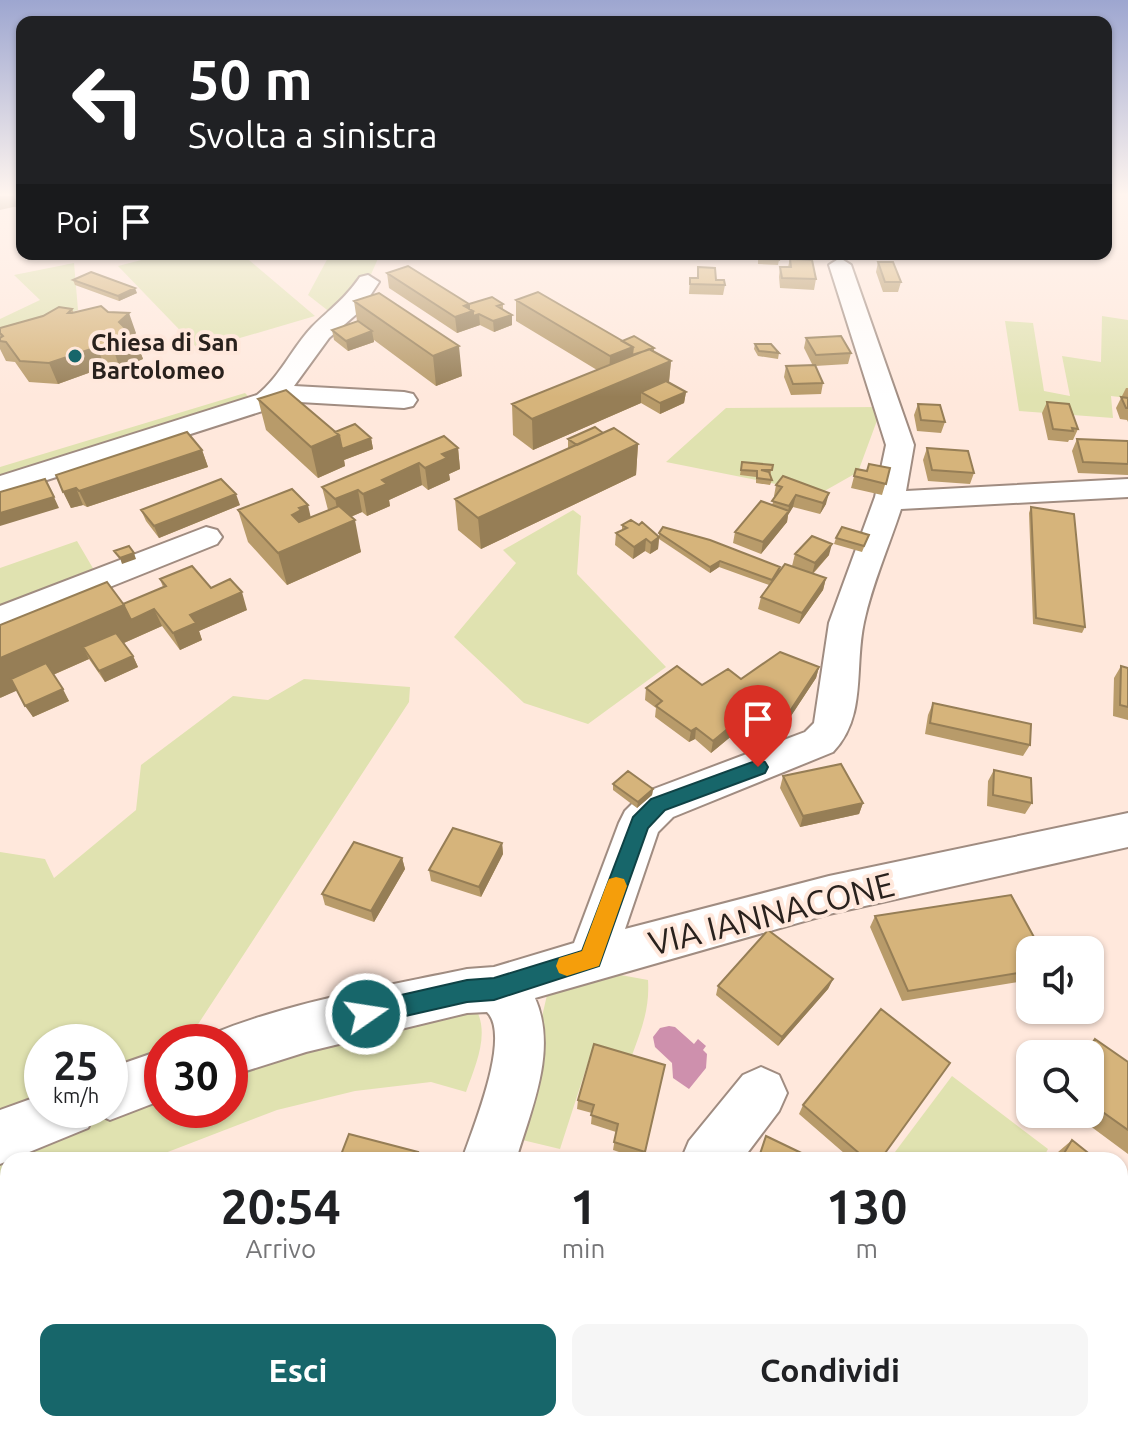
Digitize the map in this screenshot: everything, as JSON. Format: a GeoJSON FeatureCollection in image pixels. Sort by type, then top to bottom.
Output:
{"type":"FeatureCollection","features":[{"type":"Feature","properties":{"kind":"street"},"geometry":{"type":"LineString","coordinates":[[591,959],[640,823],[658,805],[819,742],[831,730],[836,713],[846,623],[889,501],[900,445],[840,265]]}},
{"type":"Feature","properties":{"kind":"street"},"geometry":{"type":"LineString","coordinates":[[0,486],[266,401],[276,393],[320,333],[352,306],[368,282]]}},
{"type":"Feature","properties":{"kind":"street"},"geometry":{"type":"LineString","coordinates":[[276,393],[404,400]]}},
{"type":"Feature","properties":{"kind":"street"},"geometry":{"type":"LineString","coordinates":[[889,501],[1128,488]]}},
{"type":"Feature","properties":{"kind":"street"},"geometry":{"type":"LineString","coordinates":[[0,619],[206,537]]}},
{"type":"Feature","properties":{"kind":"street","name":"VIA IANNACONE"},"geometry":{"type":"LineString","coordinates":[[248,1046],[366,1014],[467,991],[494,989],[591,959],[829,895],[1128,830]]}},
{"type":"Feature","properties":{"kind":"street"},"geometry":{"type":"LineString","coordinates":[[491,1152],[517,1055],[520,1026],[512,1005],[494,989]]}},
{"type":"Feature","properties":{"kind":"street"},"geometry":{"type":"LineString","coordinates":[[714,1152],[761,1093]]}},
{"type":"Feature","properties":{"kind":"street"},"geometry":{"type":"LineString","coordinates":[[0,1137],[24,1128]]}},
{"type":"Feature","properties":{"kind":"green space"},"geometry":{"type":"Polygon","coordinates":[[[74,263],[78,310],[0,334],[0,319],[40,300],[14,275],[74,263]]]}},
{"type":"Feature","properties":{"kind":"green space"},"geometry":{"type":"Polygon","coordinates":[[[130,263],[252,263],[315,316],[199,350],[118,266],[130,263]]]}},
{"type":"Feature","properties":{"kind":"green space"},"geometry":{"type":"Polygon","coordinates":[[[325,263],[376,263],[369,279],[331,313],[308,295],[325,263]]]}},
{"type":"Feature","properties":{"kind":"green space"},"geometry":{"type":"Polygon","coordinates":[[[1102,316],[1128,320],[1128,398],[1111,396],[1113,418],[1019,411],[1005,321],[1033,323],[1044,391],[1070,396],[1062,356],[1101,362],[1102,316]]]}},
{"type":"Feature","properties":{"kind":"green space"},"geometry":{"type":"Polygon","coordinates":[[[245,393],[254,402],[0,481],[0,467],[245,393]]]}},
{"type":"Feature","properties":{"kind":"green space"},"geometry":{"type":"Polygon","coordinates":[[[882,407],[858,472],[821,493],[666,462],[726,408],[882,407]]]}},
{"type":"Feature","properties":{"kind":"green space"},"geometry":{"type":"Polygon","coordinates":[[[573,510],[581,516],[577,574],[666,667],[588,724],[524,703],[454,637],[516,563],[503,550],[573,510]]]}},
{"type":"Feature","properties":{"kind":"green space"},"geometry":{"type":"Polygon","coordinates":[[[77,541],[94,570],[0,605],[0,568],[77,541]]]}},
{"type":"Feature","properties":{"kind":"green space"},"geometry":{"type":"Polygon","coordinates":[[[304,679],[410,687],[409,702],[198,1024],[144,1024],[144,1057],[128,1064],[128,1024],[24,1024],[24,1107],[0,1117],[0,852],[45,859],[54,878],[136,810],[141,765],[233,696],[268,700],[304,679]]]}},
{"type":"Feature","properties":{"kind":"green space"},"geometry":{"type":"Polygon","coordinates":[[[593,970],[648,980],[646,1010],[631,1058],[592,1050],[560,1149],[514,1138],[547,995],[593,970]]]}},
{"type":"Feature","properties":{"kind":"green space"},"geometry":{"type":"Polygon","coordinates":[[[476,1009],[482,1029],[481,1040],[466,1092],[431,1082],[355,1091],[277,1110],[248,1121],[248,1049],[476,1009]]]}},
{"type":"Feature","properties":{"kind":"green space"},"geometry":{"type":"Polygon","coordinates":[[[952,1076],[1016,1125],[1016,1128],[1020,1128],[1048,1149],[1046,1152],[895,1152],[952,1076]]]}},
{"type":"Feature","properties":{"kind":"green space"},"geometry":{"type":"Polygon","coordinates":[[[144,1088],[144,1128],[230,1128],[168,1152],[0,1152],[0,1137],[24,1128],[128,1128],[128,1099],[144,1088]]]}},
{"type":"Feature","properties":{"kind":"shaded area"},"geometry":{"type":"Polygon","coordinates":[[[675,1027],[694,1044],[698,1039],[706,1046],[703,1050],[707,1054],[706,1068],[689,1089],[673,1078],[672,1063],[655,1047],[653,1037],[660,1028],[675,1027]]]}},
{"type":"Feature","properties":{"kind":"building"},"geometry":{"type":"Polygon","coordinates":[[[790,263],[813,263],[816,279],[782,278],[780,267],[791,267],[790,263]]]}},
{"type":"Feature","properties":{"kind":"building"},"geometry":{"type":"Polygon","coordinates":[[[878,263],[893,263],[901,282],[885,282],[878,263]]]}},
{"type":"Feature","properties":{"kind":"building"},"geometry":{"type":"Polygon","coordinates":[[[408,266],[469,304],[464,306],[473,311],[455,317],[387,273],[408,266]]]}},
{"type":"Feature","properties":{"kind":"building"},"geometry":{"type":"Polygon","coordinates":[[[698,267],[715,268],[716,280],[724,280],[725,285],[690,284],[690,278],[698,278],[698,267]]]}},
{"type":"Feature","properties":{"kind":"building"},"geometry":{"type":"Polygon","coordinates":[[[91,272],[135,288],[118,296],[73,280],[91,272]]]}},
{"type":"Feature","properties":{"kind":"building"},"geometry":{"type":"Polygon","coordinates":[[[538,292],[633,347],[610,356],[516,300],[538,292]]]}},
{"type":"Feature","properties":{"kind":"building"},"geometry":{"type":"Polygon","coordinates":[[[379,293],[459,346],[433,356],[354,301],[379,293]]]}},
{"type":"Feature","properties":{"kind":"building"},"geometry":{"type":"Polygon","coordinates":[[[492,297],[503,304],[497,306],[512,315],[493,321],[479,314],[473,316],[469,304],[492,297]]]}},
{"type":"Feature","properties":{"kind":"building"},"geometry":{"type":"Polygon","coordinates":[[[101,306],[108,312],[129,313],[119,322],[135,338],[113,348],[97,347],[49,363],[20,361],[6,342],[0,341],[3,336],[0,328],[43,316],[59,307],[72,309],[68,313],[72,313],[101,306]]]}},
{"type":"Feature","properties":{"kind":"building"},"geometry":{"type":"Polygon","coordinates":[[[358,321],[372,331],[346,341],[332,330],[358,321]]]}},
{"type":"Feature","properties":{"kind":"building"},"geometry":{"type":"Polygon","coordinates":[[[634,336],[654,348],[632,355],[633,347],[622,341],[634,336]]]}},
{"type":"Feature","properties":{"kind":"building"},"geometry":{"type":"Polygon","coordinates":[[[841,336],[851,353],[816,355],[806,338],[841,336]]]}},
{"type":"Feature","properties":{"kind":"building"},"geometry":{"type":"Polygon","coordinates":[[[755,344],[771,344],[779,353],[759,351],[755,344]]]}},
{"type":"Feature","properties":{"kind":"building"},"geometry":{"type":"Polygon","coordinates":[[[649,349],[671,361],[532,419],[512,404],[649,349]]]}},
{"type":"Feature","properties":{"kind":"building"},"geometry":{"type":"Polygon","coordinates":[[[815,365],[823,383],[793,384],[786,366],[815,365]]]}},
{"type":"Feature","properties":{"kind":"building"},"geometry":{"type":"Polygon","coordinates":[[[666,381],[686,392],[660,403],[641,392],[666,381]]]}},
{"type":"Feature","properties":{"kind":"building"},"geometry":{"type":"Polygon","coordinates":[[[286,390],[339,435],[311,447],[258,399],[286,390]]]}},
{"type":"Feature","properties":{"kind":"building"},"geometry":{"type":"Polygon","coordinates":[[[1121,397],[1128,398],[1128,408],[1126,408],[1121,397]]]}},
{"type":"Feature","properties":{"kind":"building"},"geometry":{"type":"Polygon","coordinates":[[[1047,402],[1069,404],[1078,429],[1053,429],[1047,402]]]}},
{"type":"Feature","properties":{"kind":"building"},"geometry":{"type":"Polygon","coordinates":[[[918,404],[940,405],[945,422],[921,420],[918,404]]]}},
{"type":"Feature","properties":{"kind":"building"},"geometry":{"type":"Polygon","coordinates":[[[355,424],[371,438],[342,449],[339,435],[335,432],[355,424]]]}},
{"type":"Feature","properties":{"kind":"building"},"geometry":{"type":"Polygon","coordinates":[[[595,427],[603,433],[577,445],[568,439],[595,427]]]}},
{"type":"Feature","properties":{"kind":"building"},"geometry":{"type":"Polygon","coordinates":[[[614,428],[638,444],[478,518],[455,499],[614,428]]]}},
{"type":"Feature","properties":{"kind":"building"},"geometry":{"type":"Polygon","coordinates":[[[187,432],[202,450],[79,491],[76,488],[63,492],[56,475],[187,432]]]}},
{"type":"Feature","properties":{"kind":"building"},"geometry":{"type":"Polygon","coordinates":[[[444,436],[458,448],[442,454],[447,458],[425,468],[419,463],[382,480],[387,484],[363,494],[358,490],[335,499],[322,487],[444,436]]]}},
{"type":"Feature","properties":{"kind":"building"},"geometry":{"type":"Polygon","coordinates":[[[1077,439],[1128,441],[1128,464],[1083,462],[1077,439]]]}},
{"type":"Feature","properties":{"kind":"building"},"geometry":{"type":"Polygon","coordinates":[[[927,448],[968,451],[974,473],[932,470],[927,448]]]}},
{"type":"Feature","properties":{"kind":"building"},"geometry":{"type":"Polygon","coordinates":[[[742,462],[773,465],[772,470],[761,470],[769,472],[772,480],[757,478],[757,471],[741,470],[742,462]]]}},
{"type":"Feature","properties":{"kind":"building"},"geometry":{"type":"Polygon","coordinates":[[[869,464],[890,468],[886,484],[854,476],[856,469],[867,471],[869,464]]]}},
{"type":"Feature","properties":{"kind":"building"},"geometry":{"type":"Polygon","coordinates":[[[783,476],[829,493],[823,503],[796,495],[789,506],[772,501],[782,487],[776,485],[783,476]]]}},
{"type":"Feature","properties":{"kind":"building"},"geometry":{"type":"Polygon","coordinates":[[[45,479],[54,497],[0,513],[0,492],[45,479]]]}},
{"type":"Feature","properties":{"kind":"building"},"geometry":{"type":"Polygon","coordinates":[[[221,479],[236,494],[154,526],[141,510],[221,479]]]}},
{"type":"Feature","properties":{"kind":"building"},"geometry":{"type":"Polygon","coordinates":[[[292,489],[308,505],[292,515],[299,522],[339,506],[355,520],[278,553],[238,510],[292,489]]]}},
{"type":"Feature","properties":{"kind":"building"},"geometry":{"type":"Polygon","coordinates":[[[761,501],[789,511],[763,542],[735,532],[761,501]]]}},
{"type":"Feature","properties":{"kind":"building"},"geometry":{"type":"Polygon","coordinates":[[[1031,507],[1074,514],[1085,627],[1036,618],[1031,507]]]}},
{"type":"Feature","properties":{"kind":"building"},"geometry":{"type":"Polygon","coordinates":[[[631,520],[639,525],[642,522],[659,537],[651,543],[646,539],[634,547],[616,533],[627,528],[622,525],[631,520]]]}},
{"type":"Feature","properties":{"kind":"building"},"geometry":{"type":"Polygon","coordinates":[[[663,527],[710,540],[780,567],[772,580],[720,561],[710,567],[659,533],[663,527]]]}},
{"type":"Feature","properties":{"kind":"building"},"geometry":{"type":"Polygon","coordinates":[[[842,527],[869,535],[864,546],[836,538],[842,527]]]}},
{"type":"Feature","properties":{"kind":"building"},"geometry":{"type":"Polygon","coordinates":[[[812,536],[832,544],[815,563],[795,554],[812,536]]]}},
{"type":"Feature","properties":{"kind":"building"},"geometry":{"type":"Polygon","coordinates":[[[129,546],[134,553],[120,558],[114,551],[129,546]]]}},
{"type":"Feature","properties":{"kind":"building"},"geometry":{"type":"Polygon","coordinates":[[[785,564],[826,578],[802,613],[761,597],[785,564]]]}},
{"type":"Feature","properties":{"kind":"building"},"geometry":{"type":"Polygon","coordinates":[[[192,566],[211,588],[230,579],[242,592],[190,615],[196,623],[173,633],[154,609],[131,620],[123,604],[166,586],[160,579],[192,566]]]}},
{"type":"Feature","properties":{"kind":"building"},"geometry":{"type":"Polygon","coordinates":[[[107,582],[124,605],[0,658],[0,625],[107,582]]]}},
{"type":"Feature","properties":{"kind":"building"},"geometry":{"type":"Polygon","coordinates":[[[116,633],[133,656],[99,671],[83,647],[116,633]]]}},
{"type":"Feature","properties":{"kind":"building"},"geometry":{"type":"Polygon","coordinates":[[[780,652],[819,667],[790,711],[777,707],[753,725],[742,717],[713,741],[696,728],[691,731],[656,706],[662,701],[646,688],[677,666],[702,685],[728,669],[741,679],[780,652]]]}},
{"type":"Feature","properties":{"kind":"building"},"geometry":{"type":"Polygon","coordinates":[[[46,663],[63,689],[25,706],[11,679],[46,663]]]}},
{"type":"Feature","properties":{"kind":"building"},"geometry":{"type":"Polygon","coordinates":[[[1121,666],[1128,668],[1128,707],[1120,705],[1121,666]]]}},
{"type":"Feature","properties":{"kind":"building"},"geometry":{"type":"Polygon","coordinates":[[[933,703],[1031,724],[1030,745],[930,723],[933,703]]]}},
{"type":"Feature","properties":{"kind":"building"},"geometry":{"type":"Polygon","coordinates":[[[841,764],[863,803],[803,816],[783,776],[841,764]]]}},
{"type":"Feature","properties":{"kind":"building"},"geometry":{"type":"Polygon","coordinates":[[[994,770],[1031,778],[1032,803],[993,795],[994,770]]]}},
{"type":"Feature","properties":{"kind":"building"},"geometry":{"type":"Polygon","coordinates":[[[628,771],[653,789],[638,802],[613,784],[628,771]]]}},
{"type":"Feature","properties":{"kind":"building"},"geometry":{"type":"Polygon","coordinates":[[[453,828],[502,843],[479,887],[429,870],[453,828]]]}},
{"type":"Feature","properties":{"kind":"building"},"geometry":{"type":"Polygon","coordinates":[[[354,842],[402,858],[371,911],[322,894],[354,842]]]}},
{"type":"Feature","properties":{"kind":"building"},"geometry":{"type":"Polygon","coordinates":[[[1011,895],[1033,936],[1016,936],[1016,973],[908,991],[875,916],[1011,895]]]}},
{"type":"Feature","properties":{"kind":"building"},"geometry":{"type":"Polygon","coordinates":[[[768,930],[833,979],[782,1037],[718,986],[768,930]]]}},
{"type":"Feature","properties":{"kind":"building"},"geometry":{"type":"Polygon","coordinates":[[[881,1009],[950,1063],[886,1152],[858,1152],[803,1105],[881,1009]]]}},
{"type":"Feature","properties":{"kind":"building"},"geometry":{"type":"Polygon","coordinates":[[[594,1044],[665,1065],[645,1152],[614,1142],[618,1124],[591,1115],[594,1105],[578,1100],[594,1044]]]}},
{"type":"Feature","properties":{"kind":"building"},"geometry":{"type":"Polygon","coordinates":[[[1104,1045],[1128,1062],[1128,1130],[1104,1113],[1104,1045]]]}},
{"type":"Feature","properties":{"kind":"building"},"geometry":{"type":"Polygon","coordinates":[[[349,1134],[418,1152],[342,1152],[349,1134]]]}},
{"type":"Feature","properties":{"kind":"building"},"geometry":{"type":"Polygon","coordinates":[[[766,1136],[799,1152],[761,1152],[766,1136]]]}},
{"type":"Feature","properties":{"kind":"building"},"geometry":{"type":"Polygon","coordinates":[[[1072,1140],[1087,1152],[1065,1152],[1072,1140]]]}},
{"type":"Feature","properties":{"kind":"slow traffic"},"geometry":{"type":"LineString","coordinates":[[567,966],[591,959],[616,886]]}},
{"type":"Feature","properties":{"kind":"place","name":"Chiesa di San Bartolomeo"},"geometry":{"type":"Point","coordinates":[75,356]}},
{"type":"Feature","properties":{"kind":"route"},"geometry":{"type":"LineString","coordinates":[[366,1014],[467,991],[494,989],[591,959],[640,823],[658,805],[758,767]]}}]}
